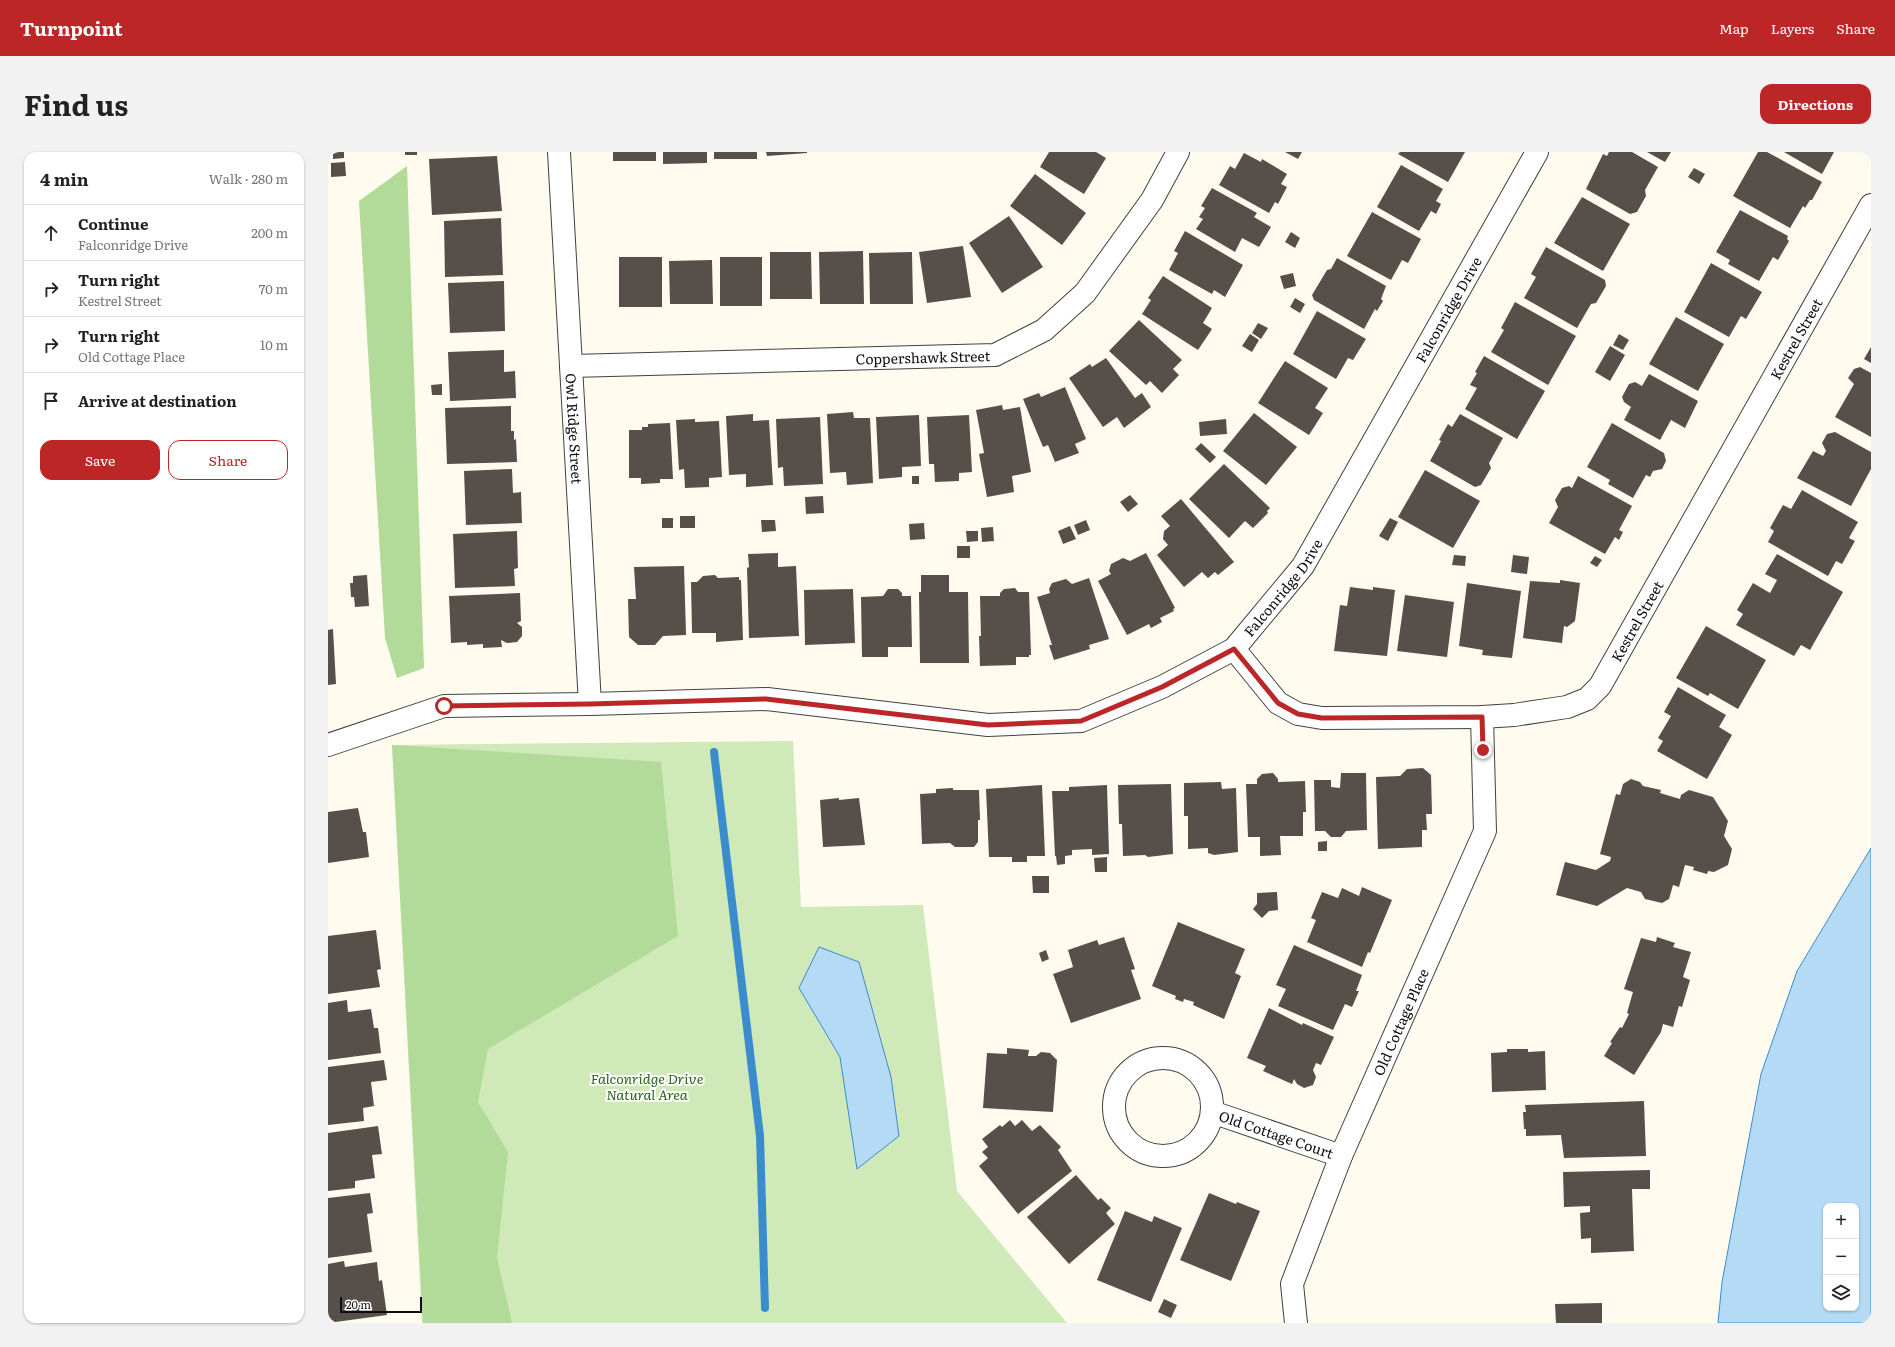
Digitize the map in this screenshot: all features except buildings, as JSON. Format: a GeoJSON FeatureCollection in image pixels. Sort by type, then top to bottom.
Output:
{"type":"FeatureCollection","features":[{"type":"Feature","properties":{"kind":"street","name":"Owl Ridge Street"},"geometry":{"type":"LineString","coordinates":[[559,152],[590,704]]}},
{"type":"Feature","properties":{"kind":"street","name":"Coppershawk Street"},"geometry":{"type":"LineString","coordinates":[[571,366],[994,355],[1044,330],[1085,294],[1152,200],[1178,152]]}},
{"type":"Feature","properties":{"kind":"street","name":"Falconridge Drive"},"geometry":{"type":"LineString","coordinates":[[328,745],[444,706],[766,699],[988,725],[1081,721],[1162,687],[1234,649],[1303,566],[1537,152]]}},
{"type":"Feature","properties":{"kind":"street","name":"Kestrel Street"},"geometry":{"type":"LineString","coordinates":[[1234,649],[1278,703],[1298,714],[1322,718],[1482,717],[1514,715],[1567,707],[1587,699],[1600,686],[1871,205]]}},
{"type":"Feature","properties":{"kind":"street","name":"Old Cottage Place"},"geometry":{"type":"LineString","coordinates":[[1296,1323],[1292,1284],[1341,1156],[1485,831],[1482,717]]}},
{"type":"Feature","properties":{"kind":"street","name":"Old Cottage Court"},"geometry":{"type":"LineString","coordinates":[[1166,1058],[1182,1062],[1197,1071],[1204,1080],[1211,1095],[1212,1112],[1207,1130],[1197,1143],[1182,1152],[1162,1156],[1145,1153],[1132,1145],[1120,1132],[1116,1121],[1114,1105],[1117,1091],[1125,1076],[1133,1068],[1148,1061],[1166,1058]]}},
{"type":"Feature","properties":{"kind":"street","name":"Old Cottage Court"},"geometry":{"type":"LineString","coordinates":[[1212,1112],[1341,1156]]}},
{"type":"Feature","properties":{"kind":"green space"},"geometry":{"type":"Polygon","coordinates":[[[407,166],[424,668],[397,678],[385,638],[359,201],[407,166]]]}},
{"type":"Feature","properties":{"kind":"green space","name":"Falconridge Drive Natural Area"},"geometry":{"type":"Polygon","coordinates":[[[793,741],[801,907],[923,905],[957,1191],[1067,1323],[422,1323],[392,745],[793,741]]]}},
{"type":"Feature","properties":{"kind":"green space"},"geometry":{"type":"Polygon","coordinates":[[[392,745],[661,762],[678,936],[488,1049],[478,1102],[508,1152],[497,1258],[512,1323],[423,1323],[392,745]]]}},
{"type":"Feature","properties":{"kind":"water"},"geometry":{"type":"Polygon","coordinates":[[[1871,848],[1871,1323],[1718,1323],[1722,1282],[1761,1074],[1797,971],[1871,848]]]}},
{"type":"Feature","properties":{"kind":"water"},"geometry":{"type":"Polygon","coordinates":[[[819,947],[859,962],[891,1077],[899,1136],[857,1169],[840,1057],[799,988],[819,947]]]}},
{"type":"Feature","properties":{"kind":"waterway"},"geometry":{"type":"LineString","coordinates":[[714,752],[760,1136],[765,1308]]}},
{"type":"Feature","properties":{"kind":"route"},"geometry":{"type":"LineString","coordinates":[[444,706],[766,699],[988,725],[1081,721],[1162,687],[1234,649],[1278,703],[1298,714],[1322,718],[1482,717],[1483,750]]}}]}
